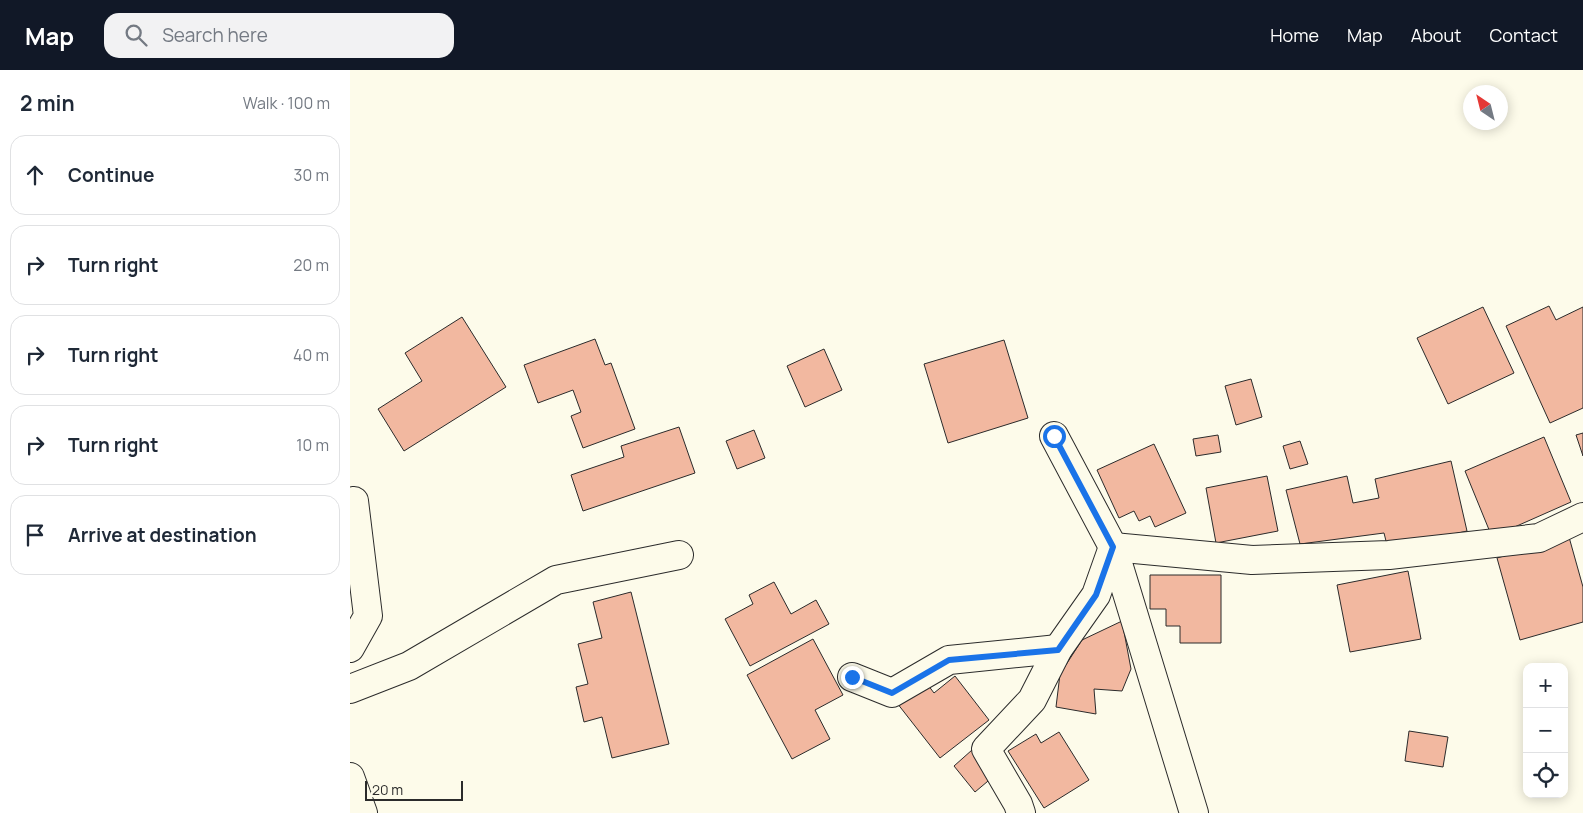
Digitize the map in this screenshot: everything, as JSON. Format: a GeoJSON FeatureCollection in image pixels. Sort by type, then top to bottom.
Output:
{"type":"FeatureCollection","features":[{"type":"Feature","properties":{"kind":"street"},"geometry":{"type":"LineString","coordinates":[[1054,436],[1113,547],[1194,813]]}},
{"type":"Feature","properties":{"kind":"street"},"geometry":{"type":"LineString","coordinates":[[350,648],[368,616],[354,502]]}},
{"type":"Feature","properties":{"kind":"street"},"geometry":{"type":"LineString","coordinates":[[1113,547],[1252,560],[1389,555],[1539,538],[1583,517]]}},
{"type":"Feature","properties":{"kind":"street"},"geometry":{"type":"LineString","coordinates":[[1021,813],[1018,804],[986,749],[1032,700],[1058,650],[1096,595],[1113,547]]}},
{"type":"Feature","properties":{"kind":"street"},"geometry":{"type":"LineString","coordinates":[[350,689],[409,666],[556,580],[679,555]]}},
{"type":"Feature","properties":{"kind":"street"},"geometry":{"type":"LineString","coordinates":[[852,677],[892,693],[949,660],[1058,650]]}},
{"type":"Feature","properties":{"kind":"street"},"geometry":{"type":"LineString","coordinates":[[350,777],[363,813]]}},
{"type":"Feature","properties":{"kind":"building"},"geometry":{"type":"Polygon","coordinates":[[[1549,306],[1556,320],[1583,307],[1583,408],[1550,423],[1506,326],[1549,306]]]}},
{"type":"Feature","properties":{"kind":"building"},"geometry":{"type":"Polygon","coordinates":[[[1483,307],[1514,373],[1448,404],[1417,338],[1483,307]]]}},
{"type":"Feature","properties":{"kind":"building"},"geometry":{"type":"Polygon","coordinates":[[[462,317],[506,387],[404,451],[378,409],[422,381],[405,353],[462,317]]]}},
{"type":"Feature","properties":{"kind":"building"},"geometry":{"type":"Polygon","coordinates":[[[595,339],[605,365],[611,363],[635,429],[583,448],[571,416],[581,412],[573,390],[538,403],[524,365],[595,339]]]}},
{"type":"Feature","properties":{"kind":"building"},"geometry":{"type":"Polygon","coordinates":[[[1004,340],[1028,418],[948,443],[924,364],[1004,340]]]}},
{"type":"Feature","properties":{"kind":"building"},"geometry":{"type":"Polygon","coordinates":[[[824,349],[842,390],[805,407],[787,366],[824,349]]]}},
{"type":"Feature","properties":{"kind":"building"},"geometry":{"type":"Polygon","coordinates":[[[1251,379],[1262,417],[1236,425],[1225,386],[1251,379]]]}},
{"type":"Feature","properties":{"kind":"building"},"geometry":{"type":"Polygon","coordinates":[[[679,427],[695,473],[583,511],[571,475],[624,457],[621,446],[679,427]]]}},
{"type":"Feature","properties":{"kind":"building"},"geometry":{"type":"Polygon","coordinates":[[[754,430],[765,458],[737,469],[726,441],[754,430]]]}},
{"type":"Feature","properties":{"kind":"building"},"geometry":{"type":"Polygon","coordinates":[[[1583,433],[1583,456],[1576,435],[1583,433]]]}},
{"type":"Feature","properties":{"kind":"building"},"geometry":{"type":"Polygon","coordinates":[[[1218,435],[1221,452],[1196,456],[1193,439],[1218,435]]]}},
{"type":"Feature","properties":{"kind":"building"},"geometry":{"type":"Polygon","coordinates":[[[1544,437],[1571,502],[1492,537],[1465,471],[1544,437]]]}},
{"type":"Feature","properties":{"kind":"building"},"geometry":{"type":"Polygon","coordinates":[[[1300,441],[1308,464],[1290,469],[1283,446],[1300,441]]]}},
{"type":"Feature","properties":{"kind":"building"},"geometry":{"type":"Polygon","coordinates":[[[1154,444],[1186,513],[1155,527],[1150,516],[1139,521],[1134,511],[1119,518],[1097,470],[1154,444]]]}},
{"type":"Feature","properties":{"kind":"building"},"geometry":{"type":"Polygon","coordinates":[[[1451,461],[1467,531],[1388,549],[1384,533],[1300,544],[1286,490],[1347,476],[1353,503],[1379,498],[1375,479],[1451,461]]]}},
{"type":"Feature","properties":{"kind":"building"},"geometry":{"type":"Polygon","coordinates":[[[1267,476],[1278,531],[1216,543],[1206,488],[1267,476]]]}},
{"type":"Feature","properties":{"kind":"building"},"geometry":{"type":"Polygon","coordinates":[[[1569,537],[1583,587],[1583,622],[1520,640],[1497,558],[1569,537]]]}},
{"type":"Feature","properties":{"kind":"building"},"geometry":{"type":"Polygon","coordinates":[[[1408,571],[1421,639],[1350,652],[1337,585],[1408,571]]]}},
{"type":"Feature","properties":{"kind":"building"},"geometry":{"type":"Polygon","coordinates":[[[1150,575],[1221,575],[1221,643],[1180,643],[1180,626],[1166,626],[1166,609],[1150,609],[1150,575]]]}},
{"type":"Feature","properties":{"kind":"building"},"geometry":{"type":"Polygon","coordinates":[[[774,582],[791,614],[816,600],[829,624],[750,666],[725,619],[753,604],[749,595],[774,582]]]}},
{"type":"Feature","properties":{"kind":"building"},"geometry":{"type":"Polygon","coordinates":[[[631,592],[669,744],[612,758],[602,717],[584,722],[576,687],[588,684],[578,644],[602,638],[593,602],[631,592]]]}},
{"type":"Feature","properties":{"kind":"building"},"geometry":{"type":"Polygon","coordinates":[[[1122,621],[1131,669],[1122,691],[1094,689],[1096,714],[1056,707],[1060,674],[1082,640],[1122,621]]]}},
{"type":"Feature","properties":{"kind":"building"},"geometry":{"type":"Polygon","coordinates":[[[813,639],[843,695],[815,710],[830,739],[792,759],[747,675],[813,639]]]}},
{"type":"Feature","properties":{"kind":"building"},"geometry":{"type":"Polygon","coordinates":[[[955,676],[989,720],[940,758],[897,703],[925,681],[934,693],[955,676]]]}},
{"type":"Feature","properties":{"kind":"building"},"geometry":{"type":"Polygon","coordinates":[[[1409,731],[1448,737],[1443,767],[1405,761],[1409,731]]]}},
{"type":"Feature","properties":{"kind":"building"},"geometry":{"type":"Polygon","coordinates":[[[1059,732],[1089,780],[1044,808],[1008,751],[1036,734],[1041,743],[1059,732]]]}},
{"type":"Feature","properties":{"kind":"building"},"geometry":{"type":"Polygon","coordinates":[[[972,750],[994,776],[975,792],[954,766],[972,750]]]}},
{"type":"Feature","properties":{"kind":"route"},"geometry":{"type":"LineString","coordinates":[[852,677],[892,693],[949,660],[1058,650],[1096,595],[1113,547],[1054,436]]}}]}
